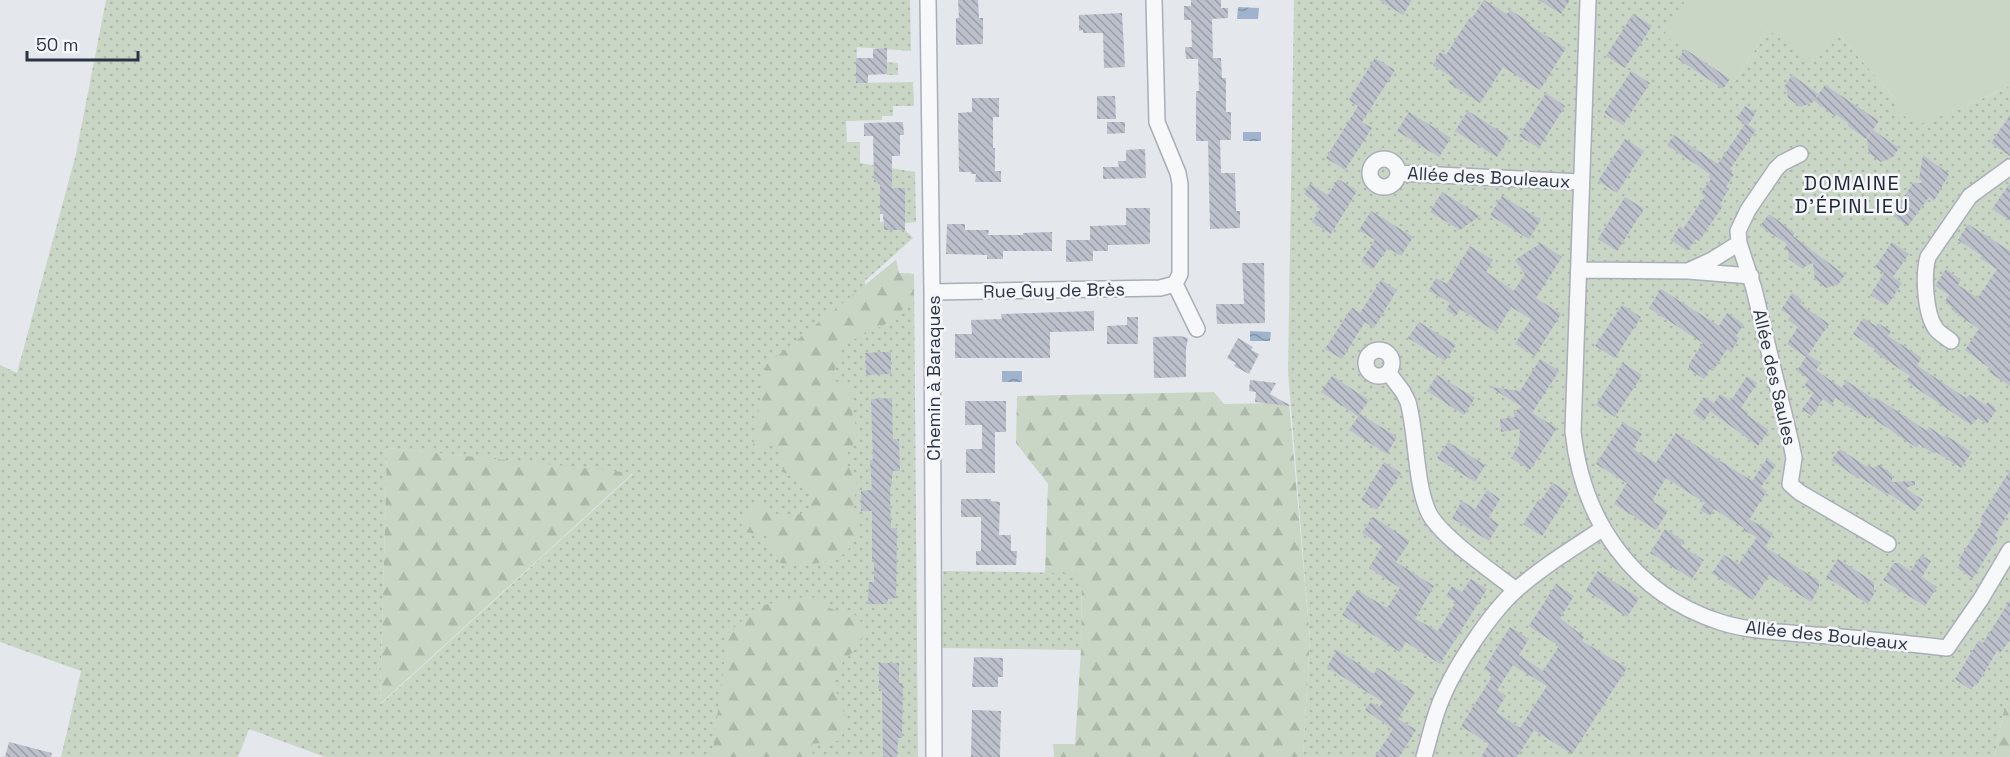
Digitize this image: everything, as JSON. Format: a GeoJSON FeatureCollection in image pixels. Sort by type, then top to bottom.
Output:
{"type":"FeatureCollection","features":[{"type":"Feature","properties":{"kind":"street","name":"Chemin à Baraques"},"geometry":{"type":"LineString","coordinates":[[928,0],[934,757]]}},
{"type":"Feature","properties":{"kind":"street"},"geometry":{"type":"LineString","coordinates":[[1154,0],[1157,122],[1178,173],[1180,184],[1180,274],[1176,284],[1197,329]]}},
{"type":"Feature","properties":{"kind":"street","name":"Allée des Bouleaux"},"geometry":{"type":"LineString","coordinates":[[1588,0],[1574,448],[1581,476],[1602,529],[1625,559],[1654,587],[1683,606],[1721,622],[1758,631],[1891,641],[1947,648],[1981,599],[2010,550]]}},
{"type":"Feature","properties":{"kind":"street"},"geometry":{"type":"LineString","coordinates":[[1579,270],[1688,272],[1749,270],[1739,243],[1738,231],[1742,219],[1782,163],[1800,154]]}},
{"type":"Feature","properties":{"kind":"street"},"geometry":{"type":"LineString","coordinates":[[1951,341],[1937,331],[1932,323],[1924,287],[1928,257],[1970,196],[2010,167]]}},
{"type":"Feature","properties":{"kind":"street","name":"Allée des Bouleaux"},"geometry":{"type":"LineString","coordinates":[[1398,173],[1581,182]]}},
{"type":"Feature","properties":{"kind":"street"},"geometry":{"type":"LineString","coordinates":[[1688,272],[1739,243]]}},
{"type":"Feature","properties":{"kind":"street","name":"Allée des Saules"},"geometry":{"type":"LineString","coordinates":[[1749,270],[1794,458],[1790,484],[1799,492],[1888,544]]}},
{"type":"Feature","properties":{"kind":"street","name":"Rue Guy de Brès"},"geometry":{"type":"LineString","coordinates":[[932,292],[1160,288],[1176,284]]}},
{"type":"Feature","properties":{"kind":"street"},"geometry":{"type":"LineString","coordinates":[[1388,372],[1408,402],[1424,499],[1431,518],[1443,532],[1516,590]]}},
{"type":"Feature","properties":{"kind":"street"},"geometry":{"type":"LineString","coordinates":[[1424,757],[1440,703],[1451,680],[1470,648],[1496,612],[1516,590],[1602,529]]}},
{"type":"Feature","properties":{"kind":"green space"},"geometry":{"type":"Polygon","coordinates":[[[106,0],[910,0],[911,51],[857,47],[856,83],[913,82],[914,106],[893,106],[893,116],[882,116],[882,120],[846,121],[847,142],[860,142],[860,163],[915,172],[916,222],[905,223],[905,188],[883,188],[880,204],[880,222],[883,222],[884,230],[905,230],[913,238],[865,281],[865,285],[896,260],[899,273],[914,274],[918,757],[325,757],[249,729],[238,757],[61,757],[81,671],[0,642],[0,365],[17,373],[76,154],[106,0]],[[387,448],[380,703],[381,704],[633,474],[387,448]]]}},
{"type":"Feature","properties":{"kind":"green space"},"geometry":{"type":"Polygon","coordinates":[[[1294,0],[1686,0],[1665,35],[1735,81],[1768,30],[1836,31],[1898,102],[1959,109],[2010,86],[2010,704],[2005,705],[1994,757],[1303,757],[1310,640],[1288,371],[1294,0]]]}},
{"type":"Feature","properties":{"kind":"green space"},"geometry":{"type":"Polygon","coordinates":[[[1686,0],[2010,0],[2010,86],[1918,125],[1894,109],[1898,102],[1836,31],[1815,62],[1768,30],[1735,81],[1664,35],[1686,0]]]}},
{"type":"Feature","properties":{"kind":"green space"},"geometry":{"type":"Polygon","coordinates":[[[887,62],[898,63],[898,75],[887,75],[887,62]]]}},
{"type":"Feature","properties":{"kind":"green space"},"geometry":{"type":"Polygon","coordinates":[[[896,260],[899,273],[914,274],[914,299],[888,323],[853,340],[841,349],[832,379],[844,386],[853,396],[852,412],[857,429],[856,440],[844,457],[857,485],[853,507],[860,526],[849,548],[837,558],[813,564],[780,563],[766,536],[741,531],[743,510],[762,505],[784,516],[809,511],[809,488],[795,477],[783,472],[781,455],[777,446],[769,445],[752,452],[766,365],[896,260]]]}},
{"type":"Feature","properties":{"kind":"green space"},"geometry":{"type":"Polygon","coordinates":[[[1214,392],[1224,404],[1289,403],[1310,640],[1303,757],[1054,757],[1053,744],[1075,744],[1081,650],[1082,574],[1045,573],[1048,484],[1016,443],[1017,396],[1214,392]]]}},
{"type":"Feature","properties":{"kind":"green space"},"geometry":{"type":"Polygon","coordinates":[[[387,448],[633,473],[380,704],[387,448]]]}},
{"type":"Feature","properties":{"kind":"green space"},"geometry":{"type":"Polygon","coordinates":[[[943,571],[1082,573],[1081,650],[941,648],[943,571]]]}},
{"type":"Feature","properties":{"kind":"green space"},"geometry":{"type":"Polygon","coordinates":[[[810,596],[832,609],[854,614],[865,628],[861,643],[843,662],[833,684],[845,720],[845,727],[838,741],[812,744],[813,757],[712,757],[728,633],[758,606],[810,596]]]}},
{"type":"Feature","properties":{"kind":"green space"},"geometry":{"type":"Polygon","coordinates":[[[2010,704],[2010,757],[1994,757],[2005,705],[2010,704]]]}},
{"type":"Feature","properties":{"kind":"water"},"geometry":{"type":"Polygon","coordinates":[[[1238,7],[1259,8],[1258,19],[1237,19],[1238,7]]]}},
{"type":"Feature","properties":{"kind":"water"},"geometry":{"type":"Polygon","coordinates":[[[1243,132],[1261,132],[1261,141],[1243,141],[1243,132]]]}},
{"type":"Feature","properties":{"kind":"water"},"geometry":{"type":"Polygon","coordinates":[[[1250,331],[1271,332],[1270,341],[1250,341],[1250,331]]]}},
{"type":"Feature","properties":{"kind":"water"},"geometry":{"type":"Polygon","coordinates":[[[1002,371],[1022,371],[1022,382],[1002,382],[1002,371]]]}},
{"type":"Feature","properties":{"kind":"building"},"geometry":{"type":"Polygon","coordinates":[[[958,0],[978,0],[979,18],[983,18],[983,44],[956,45],[958,0]]]}},
{"type":"Feature","properties":{"kind":"building"},"geometry":{"type":"Polygon","coordinates":[[[1191,0],[1221,0],[1221,8],[1228,8],[1228,18],[1212,19],[1213,58],[1221,58],[1222,78],[1226,78],[1226,112],[1231,112],[1231,140],[1220,140],[1221,173],[1235,173],[1236,211],[1240,211],[1240,228],[1210,229],[1208,141],[1196,141],[1198,59],[1186,59],[1185,47],[1192,47],[1191,20],[1184,20],[1184,6],[1191,6],[1191,0]]]}},
{"type":"Feature","properties":{"kind":"building"},"geometry":{"type":"Polygon","coordinates":[[[1379,0],[1412,0],[1403,15],[1379,0]]]}},
{"type":"Feature","properties":{"kind":"building"},"geometry":{"type":"Polygon","coordinates":[[[1484,0],[1507,14],[1510,10],[1566,48],[1540,90],[1503,67],[1480,103],[1449,83],[1453,78],[1433,65],[1440,52],[1446,55],[1470,17],[1472,18],[1484,0]]]}},
{"type":"Feature","properties":{"kind":"building"},"geometry":{"type":"Polygon","coordinates":[[[1539,0],[1570,0],[1561,14],[1539,0]]]}},
{"type":"Feature","properties":{"kind":"building"},"geometry":{"type":"Polygon","coordinates":[[[1122,13],[1125,67],[1104,68],[1103,33],[1079,31],[1079,15],[1122,13]]]}},
{"type":"Feature","properties":{"kind":"building"},"geometry":{"type":"Polygon","coordinates":[[[1633,14],[1652,26],[1625,68],[1606,56],[1633,14]]]}},
{"type":"Feature","properties":{"kind":"building"},"geometry":{"type":"Polygon","coordinates":[[[887,48],[887,74],[868,75],[868,83],[856,83],[856,58],[873,58],[873,49],[887,48]]]}},
{"type":"Feature","properties":{"kind":"building"},"geometry":{"type":"Polygon","coordinates":[[[1685,49],[1730,79],[1723,89],[1678,59],[1685,49]]]}},
{"type":"Feature","properties":{"kind":"building"},"geometry":{"type":"Polygon","coordinates":[[[1375,58],[1395,70],[1362,122],[1372,128],[1345,170],[1326,158],[1358,106],[1349,100],[1375,58]]]}},
{"type":"Feature","properties":{"kind":"building"},"geometry":{"type":"Polygon","coordinates":[[[1631,71],[1650,83],[1623,125],[1604,113],[1631,71]]]}},
{"type":"Feature","properties":{"kind":"building"},"geometry":{"type":"Polygon","coordinates":[[[1792,75],[1818,94],[1813,102],[1801,107],[1788,98],[1784,87],[1792,75]]]}},
{"type":"Feature","properties":{"kind":"building"},"geometry":{"type":"Polygon","coordinates":[[[1825,85],[1879,121],[1866,139],[1848,126],[1848,123],[1814,101],[1825,85]]]}},
{"type":"Feature","properties":{"kind":"building"},"geometry":{"type":"Polygon","coordinates":[[[1546,93],[1565,106],[1539,148],[1519,136],[1546,93]]]}},
{"type":"Feature","properties":{"kind":"building"},"geometry":{"type":"Polygon","coordinates":[[[1097,96],[1115,96],[1116,119],[1097,119],[1097,96]]]}},
{"type":"Feature","properties":{"kind":"building"},"geometry":{"type":"Polygon","coordinates":[[[972,98],[999,98],[999,117],[993,117],[993,148],[995,148],[995,171],[1001,171],[1001,182],[975,182],[976,174],[959,172],[958,113],[972,112],[972,98]]]}},
{"type":"Feature","properties":{"kind":"building"},"geometry":{"type":"Polygon","coordinates":[[[1745,106],[1756,113],[1748,125],[1756,130],[1729,171],[1734,174],[1726,187],[1729,189],[1720,204],[1723,206],[1699,241],[1696,239],[1687,251],[1671,240],[1680,226],[1683,229],[1705,196],[1701,193],[1711,179],[1708,177],[1710,174],[1667,145],[1674,135],[1718,164],[1745,124],[1737,118],[1745,106]]]}},
{"type":"Feature","properties":{"kind":"building"},"geometry":{"type":"Polygon","coordinates":[[[1468,111],[1509,137],[1497,157],[1455,131],[1468,111]]]}},
{"type":"Feature","properties":{"kind":"building"},"geometry":{"type":"Polygon","coordinates":[[[1409,112],[1451,138],[1439,157],[1397,131],[1409,112]]]}},
{"type":"Feature","properties":{"kind":"building"},"geometry":{"type":"Polygon","coordinates":[[[2010,115],[2010,156],[1991,143],[2010,115]]]}},
{"type":"Feature","properties":{"kind":"building"},"geometry":{"type":"Polygon","coordinates":[[[903,122],[904,135],[900,135],[900,156],[892,156],[892,188],[905,188],[905,230],[884,230],[883,214],[880,214],[880,182],[874,182],[873,136],[864,136],[864,123],[903,122]]]}},
{"type":"Feature","properties":{"kind":"building"},"geometry":{"type":"Polygon","coordinates":[[[1107,122],[1125,122],[1125,133],[1107,134],[1107,122]]]}},
{"type":"Feature","properties":{"kind":"building"},"geometry":{"type":"Polygon","coordinates":[[[1873,130],[1899,148],[1893,157],[1881,162],[1869,153],[1867,139],[1873,130]]]}},
{"type":"Feature","properties":{"kind":"building"},"geometry":{"type":"Polygon","coordinates":[[[1625,139],[1644,151],[1617,193],[1598,181],[1625,139]]]}},
{"type":"Feature","properties":{"kind":"building"},"geometry":{"type":"Polygon","coordinates":[[[1145,149],[1146,178],[1103,179],[1103,167],[1119,167],[1118,161],[1126,161],[1126,150],[1145,149]]]}},
{"type":"Feature","properties":{"kind":"building"},"geometry":{"type":"Polygon","coordinates":[[[1923,155],[1949,174],[1934,201],[1929,197],[1908,226],[1892,215],[1913,183],[1924,183],[1919,179],[1923,155]]]}},
{"type":"Feature","properties":{"kind":"building"},"geometry":{"type":"Polygon","coordinates":[[[1338,179],[1357,191],[1331,234],[1312,222],[1320,209],[1316,207],[1318,204],[1304,194],[1310,184],[1328,195],[1338,179]]]}},
{"type":"Feature","properties":{"kind":"building"},"geometry":{"type":"Polygon","coordinates":[[[2010,183],[2010,221],[1992,209],[2010,183]]]}},
{"type":"Feature","properties":{"kind":"building"},"geometry":{"type":"Polygon","coordinates":[[[1442,192],[1480,216],[1460,230],[1430,212],[1442,192]]]}},
{"type":"Feature","properties":{"kind":"building"},"geometry":{"type":"Polygon","coordinates":[[[1502,196],[1541,220],[1529,239],[1490,215],[1502,196]]]}},
{"type":"Feature","properties":{"kind":"building"},"geometry":{"type":"Polygon","coordinates":[[[1625,197],[1644,209],[1617,251],[1598,239],[1625,197]]]}},
{"type":"Feature","properties":{"kind":"building"},"geometry":{"type":"Polygon","coordinates":[[[1126,208],[1150,208],[1150,244],[1108,245],[1108,251],[1093,251],[1093,261],[1066,262],[1066,240],[1090,240],[1090,226],[1126,225],[1126,208]]]}},
{"type":"Feature","properties":{"kind":"building"},"geometry":{"type":"Polygon","coordinates":[[[1371,211],[1413,237],[1401,256],[1388,248],[1373,269],[1361,261],[1375,240],[1359,230],[1371,211]]]}},
{"type":"Feature","properties":{"kind":"building"},"geometry":{"type":"Polygon","coordinates":[[[1769,214],[1795,233],[1793,236],[1845,275],[1837,286],[1826,288],[1815,279],[1813,263],[1801,268],[1789,259],[1788,250],[1785,248],[1787,244],[1760,226],[1769,214]]]}},
{"type":"Feature","properties":{"kind":"building"},"geometry":{"type":"Polygon","coordinates":[[[947,224],[965,224],[965,230],[989,230],[988,235],[1052,232],[1052,251],[1003,251],[1003,259],[987,259],[987,255],[946,254],[947,224]]]}},
{"type":"Feature","properties":{"kind":"building"},"geometry":{"type":"Polygon","coordinates":[[[1968,224],[2010,251],[2010,386],[1989,372],[1991,369],[1965,350],[1979,329],[1953,311],[1954,309],[1945,301],[1949,295],[1935,286],[1946,269],[1961,280],[1958,285],[1978,298],[1997,269],[1958,240],[1968,224]]]}},
{"type":"Feature","properties":{"kind":"building"},"geometry":{"type":"Polygon","coordinates":[[[1892,242],[1909,254],[1893,277],[1902,283],[1887,306],[1870,295],[1884,273],[1875,267],[1892,242]]]}},
{"type":"Feature","properties":{"kind":"building"},"geometry":{"type":"Polygon","coordinates":[[[1541,243],[1562,257],[1536,298],[1561,314],[1535,356],[1515,344],[1531,319],[1511,307],[1496,332],[1460,309],[1456,316],[1446,310],[1450,303],[1429,290],[1436,278],[1447,284],[1470,246],[1493,260],[1486,272],[1514,291],[1525,274],[1515,260],[1541,243]]]}},
{"type":"Feature","properties":{"kind":"building"},"geometry":{"type":"Polygon","coordinates":[[[1242,263],[1264,263],[1265,323],[1217,324],[1216,304],[1244,304],[1242,263]]]}},
{"type":"Feature","properties":{"kind":"building"},"geometry":{"type":"Polygon","coordinates":[[[1381,280],[1397,290],[1374,328],[1365,322],[1342,359],[1325,349],[1352,308],[1360,313],[1381,280]]]}},
{"type":"Feature","properties":{"kind":"building"},"geometry":{"type":"Polygon","coordinates":[[[1661,289],[1719,326],[1727,313],[1744,324],[1736,336],[1739,338],[1731,352],[1727,349],[1713,371],[1710,369],[1704,379],[1689,369],[1689,364],[1703,343],[1649,308],[1661,289]]]}},
{"type":"Feature","properties":{"kind":"building"},"geometry":{"type":"Polygon","coordinates":[[[1792,293],[1802,300],[1800,304],[1829,324],[1808,355],[1821,363],[1816,370],[1841,388],[1847,381],[1927,431],[1929,427],[1972,452],[1961,468],[1919,444],[1917,448],[1868,415],[1866,418],[1836,398],[1831,405],[1823,399],[1812,416],[1802,409],[1814,393],[1804,386],[1809,379],[1797,371],[1806,357],[1787,344],[1798,327],[1788,320],[1791,316],[1781,310],[1792,293]]]}},
{"type":"Feature","properties":{"kind":"building"},"geometry":{"type":"Polygon","coordinates":[[[1622,305],[1641,317],[1615,358],[1595,346],[1622,305]]]}},
{"type":"Feature","properties":{"kind":"building"},"geometry":{"type":"Polygon","coordinates":[[[1094,311],[1094,331],[1050,332],[1050,358],[955,358],[955,334],[972,334],[971,320],[1002,319],[1001,314],[1094,311]]]}},
{"type":"Feature","properties":{"kind":"building"},"geometry":{"type":"Polygon","coordinates":[[[1127,317],[1138,317],[1138,344],[1107,344],[1107,326],[1127,325],[1127,317]]]}},
{"type":"Feature","properties":{"kind":"building"},"geometry":{"type":"Polygon","coordinates":[[[1863,318],[1891,331],[1888,336],[1922,358],[1917,365],[1922,369],[1966,398],[1970,395],[1985,405],[1988,402],[1995,407],[1995,412],[1987,424],[1978,418],[1971,425],[1906,381],[1910,376],[1853,334],[1863,318]]]}},
{"type":"Feature","properties":{"kind":"building"},"geometry":{"type":"Polygon","coordinates":[[[1419,322],[1456,345],[1445,361],[1408,338],[1419,322]]]}},
{"type":"Feature","properties":{"kind":"building"},"geometry":{"type":"Polygon","coordinates":[[[1153,337],[1188,338],[1186,377],[1154,378],[1153,337]]]}},
{"type":"Feature","properties":{"kind":"building"},"geometry":{"type":"Polygon","coordinates":[[[1238,338],[1253,347],[1251,350],[1259,354],[1249,374],[1234,366],[1236,363],[1227,358],[1238,338]]]}},
{"type":"Feature","properties":{"kind":"building"},"geometry":{"type":"Polygon","coordinates":[[[891,352],[891,374],[866,375],[865,353],[891,352]]]}},
{"type":"Feature","properties":{"kind":"building"},"geometry":{"type":"Polygon","coordinates":[[[1540,359],[1559,371],[1532,413],[1557,428],[1530,470],[1511,458],[1519,445],[1520,429],[1501,432],[1500,419],[1515,417],[1513,412],[1522,407],[1490,387],[1520,391],[1540,359]]]}},
{"type":"Feature","properties":{"kind":"building"},"geometry":{"type":"Polygon","coordinates":[[[1623,363],[1642,375],[1615,417],[1596,405],[1623,363]]]}},
{"type":"Feature","properties":{"kind":"building"},"geometry":{"type":"Polygon","coordinates":[[[1437,375],[1475,398],[1464,415],[1427,391],[1437,375]]]}},
{"type":"Feature","properties":{"kind":"building"},"geometry":{"type":"Polygon","coordinates":[[[1332,376],[1369,400],[1358,416],[1321,392],[1332,376]]]}},
{"type":"Feature","properties":{"kind":"building"},"geometry":{"type":"Polygon","coordinates":[[[1747,376],[1757,383],[1741,408],[1769,430],[1758,446],[1710,411],[1704,421],[1693,413],[1704,397],[1714,403],[1720,394],[1731,401],[1747,376]]]}},
{"type":"Feature","properties":{"kind":"building"},"geometry":{"type":"Polygon","coordinates":[[[1250,380],[1276,383],[1270,394],[1291,406],[1255,402],[1256,392],[1249,391],[1250,380]]]}},
{"type":"Feature","properties":{"kind":"building"},"geometry":{"type":"Polygon","coordinates":[[[892,398],[893,439],[899,439],[900,471],[893,471],[890,492],[891,528],[897,528],[896,598],[888,599],[887,604],[868,604],[869,582],[874,582],[872,511],[861,511],[861,491],[872,490],[871,399],[892,398]]]}},
{"type":"Feature","properties":{"kind":"building"},"geometry":{"type":"Polygon","coordinates":[[[965,401],[1006,401],[1006,432],[995,432],[995,473],[966,473],[966,449],[982,449],[982,425],[965,425],[965,401]]]}},
{"type":"Feature","properties":{"kind":"building"},"geometry":{"type":"Polygon","coordinates":[[[1360,414],[1397,437],[1387,454],[1349,430],[1360,414]]]}},
{"type":"Feature","properties":{"kind":"building"},"geometry":{"type":"Polygon","coordinates":[[[1623,422],[1642,434],[1633,449],[1656,463],[1676,433],[1752,481],[1767,459],[1776,465],[1761,487],[1767,491],[1744,528],[1714,509],[1710,516],[1700,510],[1705,503],[1666,478],[1652,501],[1668,511],[1656,530],[1614,504],[1627,483],[1596,464],[1623,422]]]}},
{"type":"Feature","properties":{"kind":"building"},"geometry":{"type":"Polygon","coordinates":[[[1448,442],[1485,465],[1475,482],[1437,458],[1448,442]]]}},
{"type":"Feature","properties":{"kind":"building"},"geometry":{"type":"Polygon","coordinates":[[[1840,449],[1867,467],[1868,465],[1873,468],[1879,465],[1892,474],[1892,482],[1915,481],[1915,485],[1905,488],[1923,500],[1915,511],[1860,477],[1859,479],[1831,460],[1840,449]]]}},
{"type":"Feature","properties":{"kind":"building"},"geometry":{"type":"Polygon","coordinates":[[[1384,462],[1401,473],[1377,510],[1361,500],[1384,462]]]}},
{"type":"Feature","properties":{"kind":"building"},"geometry":{"type":"Polygon","coordinates":[[[2010,470],[2010,510],[1995,536],[1998,538],[1973,578],[1957,568],[1961,562],[1958,561],[2010,470]]]}},
{"type":"Feature","properties":{"kind":"building"},"geometry":{"type":"Polygon","coordinates":[[[1553,483],[1569,493],[1542,536],[1523,524],[1539,499],[1541,500],[1553,483]]]}},
{"type":"Feature","properties":{"kind":"building"},"geometry":{"type":"Polygon","coordinates":[[[1487,490],[1500,499],[1489,518],[1499,524],[1489,541],[1452,518],[1462,501],[1475,509],[1487,490]]]}},
{"type":"Feature","properties":{"kind":"building"},"geometry":{"type":"Polygon","coordinates":[[[961,499],[991,499],[991,501],[1000,502],[999,535],[1011,535],[1011,551],[1017,551],[1016,565],[976,565],[976,551],[981,551],[981,517],[961,517],[961,499]]]}},
{"type":"Feature","properties":{"kind":"building"},"geometry":{"type":"Polygon","coordinates":[[[1373,517],[1410,541],[1396,562],[1434,586],[1415,619],[1438,631],[1456,602],[1446,596],[1452,586],[1462,592],[1471,579],[1487,589],[1440,664],[1406,642],[1400,652],[1342,615],[1357,590],[1387,608],[1400,588],[1369,568],[1382,546],[1362,533],[1373,517]]]}},
{"type":"Feature","properties":{"kind":"building"},"geometry":{"type":"Polygon","coordinates":[[[1749,519],[1773,533],[1765,547],[1819,581],[1819,588],[1811,602],[1769,575],[1753,600],[1712,573],[1724,555],[1739,564],[1757,537],[1743,530],[1749,519]]]}},
{"type":"Feature","properties":{"kind":"building"},"geometry":{"type":"Polygon","coordinates":[[[1665,529],[1684,541],[1681,546],[1704,560],[1692,579],[1650,553],[1665,529]]]}},
{"type":"Feature","properties":{"kind":"building"},"geometry":{"type":"Polygon","coordinates":[[[1921,555],[1931,561],[1922,577],[1937,587],[1925,606],[1883,580],[1894,563],[1899,563],[1911,571],[1921,555]]]}},
{"type":"Feature","properties":{"kind":"building"},"geometry":{"type":"Polygon","coordinates":[[[1838,559],[1874,582],[1874,594],[1868,604],[1826,577],[1838,559]]]}},
{"type":"Feature","properties":{"kind":"building"},"geometry":{"type":"Polygon","coordinates":[[[1598,571],[1639,598],[1627,617],[1586,590],[1598,571]]]}},
{"type":"Feature","properties":{"kind":"building"},"geometry":{"type":"Polygon","coordinates":[[[1556,584],[1574,596],[1560,618],[1584,637],[1582,641],[1627,668],[1572,754],[1534,730],[1517,757],[1481,757],[1489,744],[1461,726],[1493,675],[1484,669],[1510,627],[1529,639],[1519,655],[1543,671],[1559,646],[1529,626],[1556,584]],[[1513,665],[1497,690],[1506,696],[1496,712],[1520,728],[1547,686],[1513,665]]]}},
{"type":"Feature","properties":{"kind":"building"},"geometry":{"type":"Polygon","coordinates":[[[2010,600],[2010,640],[2000,653],[1997,651],[1977,685],[1975,684],[1971,690],[1955,679],[1979,640],[1983,643],[2010,600]]]}},
{"type":"Feature","properties":{"kind":"building"},"geometry":{"type":"Polygon","coordinates":[[[1337,650],[1374,674],[1378,668],[1415,692],[1398,719],[1416,730],[1399,757],[1375,757],[1393,729],[1365,710],[1371,702],[1379,707],[1383,702],[1327,667],[1337,650]]]}},
{"type":"Feature","properties":{"kind":"building"},"geometry":{"type":"Polygon","coordinates":[[[974,657],[1003,658],[1003,677],[998,677],[998,687],[972,687],[974,657]]]}},
{"type":"Feature","properties":{"kind":"building"},"geometry":{"type":"Polygon","coordinates":[[[879,663],[899,663],[899,683],[903,683],[902,738],[898,738],[897,757],[883,757],[882,691],[879,691],[879,663]]]}},
{"type":"Feature","properties":{"kind":"building"},"geometry":{"type":"Polygon","coordinates":[[[972,710],[1001,711],[1000,757],[971,757],[972,710]]]}},
{"type":"Feature","properties":{"kind":"building"},"geometry":{"type":"Polygon","coordinates":[[[9,742],[52,753],[51,757],[5,757],[9,742]]]}},
{"type":"Feature","properties":{"kind":"district","name":"DOMAINE D'ÉPINLIEU"},"geometry":{"type":"Point","coordinates":[1852,194]}}]}
